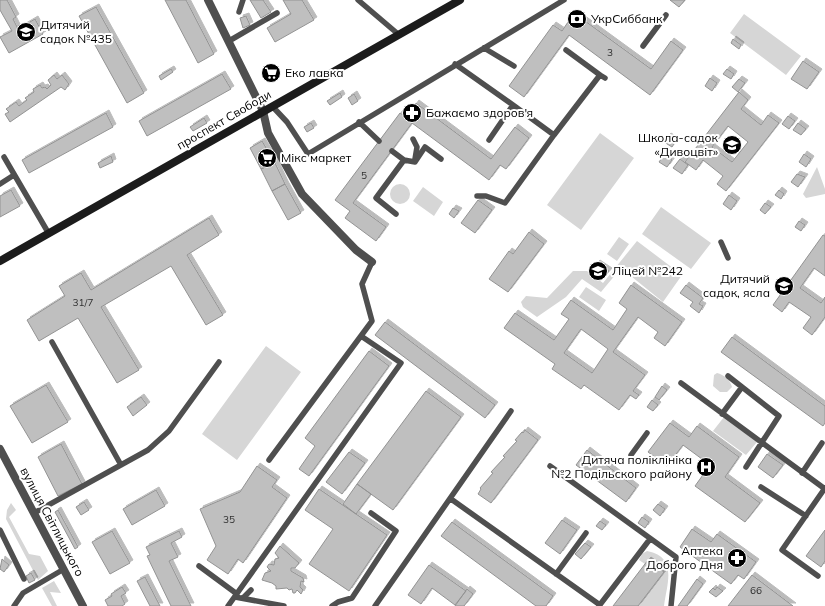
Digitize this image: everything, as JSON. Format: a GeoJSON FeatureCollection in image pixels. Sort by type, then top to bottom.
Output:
{"type":"FeatureCollection","features":[{"type":"Feature","properties":{"kind":"street"},"geometry":{"type":"LineString","coordinates":[[208,0],[263,111],[268,133],[302,194],[356,250],[372,262]]}},
{"type":"Feature","properties":{"kind":"street","name":"проспект Свободи"},"geometry":{"type":"LineString","coordinates":[[0,261],[460,0]]}},
{"type":"Feature","properties":{"kind":"street","name":"вулиця Світлицького"},"geometry":{"type":"LineString","coordinates":[[0,449],[83,606]]}},
{"type":"Feature","properties":{"kind":"lane"},"geometry":{"type":"LineString","coordinates":[[239,12],[243,0]]}},
{"type":"Feature","properties":{"kind":"lane"},"geometry":{"type":"LineString","coordinates":[[358,0],[398,34]]}},
{"type":"Feature","properties":{"kind":"lane"},"geometry":{"type":"LineString","coordinates":[[272,106],[287,122],[308,154],[455,64],[564,0]]}},
{"type":"Feature","properties":{"kind":"lane"},"geometry":{"type":"LineString","coordinates":[[229,41],[277,13]]}},
{"type":"Feature","properties":{"kind":"lane"},"geometry":{"type":"LineString","coordinates":[[643,46],[666,15]]}},
{"type":"Feature","properties":{"kind":"lane"},"geometry":{"type":"LineString","coordinates":[[484,48],[514,66]]}},
{"type":"Feature","properties":{"kind":"lane"},"geometry":{"type":"LineString","coordinates":[[477,196],[486,196],[505,203],[554,135],[603,77],[566,50]]}},
{"type":"Feature","properties":{"kind":"lane"},"geometry":{"type":"LineString","coordinates":[[455,64],[554,135]]}},
{"type":"Feature","properties":{"kind":"lane"},"geometry":{"type":"LineString","coordinates":[[490,140],[513,105]]}},
{"type":"Feature","properties":{"kind":"lane"},"geometry":{"type":"LineString","coordinates":[[359,122],[379,141]]}},
{"type":"Feature","properties":{"kind":"lane"},"geometry":{"type":"LineString","coordinates":[[414,138],[417,147],[415,162]]}},
{"type":"Feature","properties":{"kind":"lane"},"geometry":{"type":"LineString","coordinates":[[415,162],[425,147],[441,159]]}},
{"type":"Feature","properties":{"kind":"lane"},"geometry":{"type":"LineString","coordinates":[[392,151],[404,160],[415,162]]}},
{"type":"Feature","properties":{"kind":"lane"},"geometry":{"type":"LineString","coordinates":[[4,157],[49,234]]}},
{"type":"Feature","properties":{"kind":"lane"},"geometry":{"type":"LineString","coordinates":[[396,214],[376,198],[404,160]]}},
{"type":"Feature","properties":{"kind":"lane"},"geometry":{"type":"LineString","coordinates":[[0,184],[14,176]]}},
{"type":"Feature","properties":{"kind":"lane"},"geometry":{"type":"LineString","coordinates":[[721,242],[728,258]]}},
{"type":"Feature","properties":{"kind":"lane"},"geometry":{"type":"LineString","coordinates":[[269,460],[372,321],[362,284],[372,262]]}},
{"type":"Feature","properties":{"kind":"lane"},"geometry":{"type":"LineString","coordinates":[[228,606],[401,363],[361,336]]}},
{"type":"Feature","properties":{"kind":"lane"},"geometry":{"type":"LineString","coordinates":[[52,342],[121,464]]}},
{"type":"Feature","properties":{"kind":"lane"},"geometry":{"type":"LineString","coordinates":[[34,513],[148,450],[161,439],[219,362]]}},
{"type":"Feature","properties":{"kind":"lane"},"geometry":{"type":"LineString","coordinates":[[728,376],[779,416],[746,468]]}},
{"type":"Feature","properties":{"kind":"lane"},"geometry":{"type":"LineString","coordinates":[[681,383],[825,489],[782,550],[818,576]]}},
{"type":"Feature","properties":{"kind":"lane"},"geometry":{"type":"LineString","coordinates":[[722,414],[742,387]]}},
{"type":"Feature","properties":{"kind":"lane"},"geometry":{"type":"LineString","coordinates":[[374,606],[451,499],[511,411]]}},
{"type":"Feature","properties":{"kind":"lane"},"geometry":{"type":"LineString","coordinates":[[631,455],[648,432]]}},
{"type":"Feature","properties":{"kind":"lane"},"geometry":{"type":"LineString","coordinates":[[802,472],[822,443]]}},
{"type":"Feature","properties":{"kind":"lane"},"geometry":{"type":"LineString","coordinates":[[550,466],[623,517],[650,539],[676,557],[671,606]]}},
{"type":"Feature","properties":{"kind":"lane"},"geometry":{"type":"LineString","coordinates":[[761,486],[806,516]]}},
{"type":"Feature","properties":{"kind":"lane"},"geometry":{"type":"LineString","coordinates":[[451,499],[599,606],[650,539]]}},
{"type":"Feature","properties":{"kind":"lane"},"geometry":{"type":"LineString","coordinates":[[332,606],[338,602],[352,598],[396,531],[371,513]]}},
{"type":"Feature","properties":{"kind":"lane"},"geometry":{"type":"LineString","coordinates":[[0,530],[24,579]]}},
{"type":"Feature","properties":{"kind":"lane"},"geometry":{"type":"LineString","coordinates":[[556,574],[586,533]]}},
{"type":"Feature","properties":{"kind":"lane"},"geometry":{"type":"LineString","coordinates":[[199,566],[236,595],[252,603],[284,606]]}},
{"type":"Feature","properties":{"kind":"lane"},"geometry":{"type":"LineString","coordinates":[[14,606],[23,594],[64,569]]}},
{"type":"Feature","properties":{"kind":"lane"},"geometry":{"type":"LineString","coordinates":[[243,598],[252,590]]}},
{"type":"Feature","properties":{"kind":"shaded area"},"geometry":{"type":"Polygon","coordinates":[[[744,14],[801,56],[786,75],[730,33],[744,14]]]}},
{"type":"Feature","properties":{"kind":"shaded area"},"geometry":{"type":"Polygon","coordinates":[[[600,133],[634,158],[581,230],[547,205],[600,133]]]}},
{"type":"Feature","properties":{"kind":"shaded area"},"geometry":{"type":"Polygon","coordinates":[[[817,167],[825,189],[825,194],[806,198],[803,194],[817,167]]]}},
{"type":"Feature","properties":{"kind":"shaded area"},"geometry":{"type":"Polygon","coordinates":[[[396,184],[404,184],[410,190],[410,198],[404,204],[396,204],[390,198],[390,190],[396,184]]]}},
{"type":"Feature","properties":{"kind":"shaded area"},"geometry":{"type":"Polygon","coordinates":[[[423,187],[443,202],[434,216],[413,201],[423,187]]]}},
{"type":"Feature","properties":{"kind":"shaded area"},"geometry":{"type":"Polygon","coordinates":[[[661,207],[711,243],[691,269],[642,234],[661,207]]]}},
{"type":"Feature","properties":{"kind":"shaded area"},"geometry":{"type":"Polygon","coordinates":[[[619,237],[629,244],[617,261],[607,254],[619,237]]]}},
{"type":"Feature","properties":{"kind":"shaded area"},"geometry":{"type":"Polygon","coordinates":[[[637,241],[682,275],[663,302],[621,268],[601,292],[582,279],[566,297],[537,317],[523,307],[521,302],[526,296],[547,298],[573,271],[587,271],[603,283],[637,241]]]}},
{"type":"Feature","properties":{"kind":"shaded area"},"geometry":{"type":"Polygon","coordinates":[[[586,287],[606,300],[599,311],[579,297],[586,287]]]}},
{"type":"Feature","properties":{"kind":"shaded area"},"geometry":{"type":"Polygon","coordinates":[[[266,346],[301,372],[237,460],[202,434],[266,346]]]}},
{"type":"Feature","properties":{"kind":"shaded area"},"geometry":{"type":"Polygon","coordinates":[[[717,373],[724,376],[730,382],[732,387],[727,392],[720,392],[713,386],[714,375],[717,373]]]}},
{"type":"Feature","properties":{"kind":"shaded area"},"geometry":{"type":"Polygon","coordinates":[[[724,417],[757,442],[746,455],[713,431],[724,417]]]}},
{"type":"Feature","properties":{"kind":"shaded area"},"geometry":{"type":"Polygon","coordinates":[[[11,503],[16,510],[9,517],[29,554],[40,556],[48,571],[38,580],[6,519],[7,510],[11,503]]]}},
{"type":"Feature","properties":{"kind":"shaded area"},"geometry":{"type":"Polygon","coordinates":[[[647,551],[657,554],[667,565],[668,580],[664,606],[638,606],[664,572],[648,560],[645,564],[639,560],[642,554],[647,551]]]}},
{"type":"Feature","properties":{"kind":"shaded area"},"geometry":{"type":"Polygon","coordinates":[[[54,581],[61,593],[50,592],[57,606],[52,606],[42,588],[54,581]]]}},
{"type":"Feature","properties":{"kind":"building"},"geometry":{"type":"Polygon","coordinates":[[[0,0],[7,0],[16,17],[13,19],[18,29],[35,19],[43,34],[9,53],[0,37],[12,31],[0,10],[0,0]]]}},
{"type":"Feature","properties":{"kind":"building"},"geometry":{"type":"Polygon","coordinates":[[[165,0],[186,0],[214,54],[198,63],[165,0]]]}},
{"type":"Feature","properties":{"kind":"building"},"geometry":{"type":"Polygon","coordinates":[[[250,0],[263,0],[271,12],[261,18],[250,0]]]}},
{"type":"Feature","properties":{"kind":"building"},"geometry":{"type":"Polygon","coordinates":[[[283,0],[302,0],[314,20],[275,42],[267,28],[291,14],[283,0]]]}},
{"type":"Feature","properties":{"kind":"building"},"geometry":{"type":"Polygon","coordinates":[[[670,0],[685,0],[679,7],[670,0]]]}},
{"type":"Feature","properties":{"kind":"building"},"geometry":{"type":"Polygon","coordinates":[[[96,7],[144,93],[127,103],[79,16],[96,7]]]}},
{"type":"Feature","properties":{"kind":"building"},"geometry":{"type":"Polygon","coordinates":[[[574,13],[651,69],[671,41],[683,50],[650,95],[569,35],[524,97],[509,86],[553,25],[562,31],[574,13]]]}},
{"type":"Feature","properties":{"kind":"building"},"geometry":{"type":"Polygon","coordinates":[[[246,16],[250,25],[243,28],[240,18],[246,16]]]}},
{"type":"Feature","properties":{"kind":"building"},"geometry":{"type":"Polygon","coordinates":[[[733,39],[741,45],[739,49],[731,43],[733,39]]]}},
{"type":"Feature","properties":{"kind":"building"},"geometry":{"type":"Polygon","coordinates":[[[803,61],[819,72],[807,89],[791,79],[803,61]]]}},
{"type":"Feature","properties":{"kind":"building"},"geometry":{"type":"Polygon","coordinates":[[[171,69],[173,72],[161,80],[159,76],[171,69]]]}},
{"type":"Feature","properties":{"kind":"building"},"geometry":{"type":"Polygon","coordinates":[[[727,69],[734,74],[731,79],[723,74],[727,69]]]}},
{"type":"Feature","properties":{"kind":"building"},"geometry":{"type":"Polygon","coordinates":[[[222,74],[231,89],[147,136],[139,121],[222,74]]]}},
{"type":"Feature","properties":{"kind":"building"},"geometry":{"type":"Polygon","coordinates":[[[54,75],[57,79],[62,75],[69,84],[65,90],[61,87],[10,122],[5,114],[9,112],[6,109],[16,102],[19,106],[27,100],[25,98],[34,92],[33,89],[40,85],[42,88],[45,87],[47,89],[51,85],[48,80],[54,75]]]}},
{"type":"Feature","properties":{"kind":"building"},"geometry":{"type":"Polygon","coordinates":[[[710,78],[717,83],[712,91],[705,86],[710,78]]]}},
{"type":"Feature","properties":{"kind":"building"},"geometry":{"type":"Polygon","coordinates":[[[739,79],[745,83],[738,92],[732,87],[739,79]]]}},
{"type":"Feature","properties":{"kind":"building"},"geometry":{"type":"Polygon","coordinates":[[[739,92],[748,100],[741,109],[761,125],[768,115],[779,123],[726,191],[717,184],[723,176],[703,160],[696,170],[685,162],[739,92]],[[728,126],[712,147],[732,162],[748,142],[728,126]]]}},
{"type":"Feature","properties":{"kind":"building"},"geometry":{"type":"Polygon","coordinates":[[[340,93],[342,97],[330,105],[327,101],[340,93]]]}},
{"type":"Feature","properties":{"kind":"building"},"geometry":{"type":"Polygon","coordinates":[[[354,94],[358,101],[352,105],[348,98],[354,94]]]}},
{"type":"Feature","properties":{"kind":"building"},"geometry":{"type":"Polygon","coordinates":[[[416,103],[491,159],[515,127],[529,138],[506,169],[500,165],[489,180],[412,123],[353,203],[386,227],[376,241],[345,218],[350,211],[335,200],[400,113],[406,117],[416,103]]]}},
{"type":"Feature","properties":{"kind":"building"},"geometry":{"type":"Polygon","coordinates":[[[106,113],[113,127],[29,173],[22,160],[106,113]]]}},
{"type":"Feature","properties":{"kind":"building"},"geometry":{"type":"Polygon","coordinates":[[[788,116],[795,121],[789,129],[782,124],[788,116]]]}},
{"type":"Feature","properties":{"kind":"building"},"geometry":{"type":"Polygon","coordinates":[[[204,118],[207,123],[193,131],[190,127],[204,118]]]}},
{"type":"Feature","properties":{"kind":"building"},"geometry":{"type":"Polygon","coordinates":[[[311,123],[314,128],[307,132],[304,127],[311,123]]]}},
{"type":"Feature","properties":{"kind":"building"},"geometry":{"type":"Polygon","coordinates":[[[798,123],[806,129],[801,135],[793,130],[798,123]]]}},
{"type":"Feature","properties":{"kind":"building"},"geometry":{"type":"Polygon","coordinates":[[[668,136],[676,141],[672,147],[664,142],[668,136]]]}},
{"type":"Feature","properties":{"kind":"building"},"geometry":{"type":"Polygon","coordinates":[[[262,141],[275,163],[261,169],[250,148],[262,141]]]}},
{"type":"Feature","properties":{"kind":"building"},"geometry":{"type":"Polygon","coordinates":[[[804,154],[811,159],[806,167],[799,162],[804,154]]]}},
{"type":"Feature","properties":{"kind":"building"},"geometry":{"type":"Polygon","coordinates":[[[664,155],[672,160],[667,167],[659,162],[664,155]]]}},
{"type":"Feature","properties":{"kind":"building"},"geometry":{"type":"Polygon","coordinates":[[[111,156],[113,162],[100,168],[98,163],[111,156]]]}},
{"type":"Feature","properties":{"kind":"building"},"geometry":{"type":"Polygon","coordinates":[[[680,159],[688,165],[682,174],[673,168],[680,159]]]}},
{"type":"Feature","properties":{"kind":"building"},"geometry":{"type":"Polygon","coordinates":[[[275,163],[285,184],[272,191],[261,169],[275,163]]]}},
{"type":"Feature","properties":{"kind":"building"},"geometry":{"type":"Polygon","coordinates":[[[797,174],[805,177],[798,187],[791,182],[797,174]]]}},
{"type":"Feature","properties":{"kind":"building"},"geometry":{"type":"Polygon","coordinates":[[[285,184],[301,213],[288,220],[272,191],[285,184]]]}},
{"type":"Feature","properties":{"kind":"building"},"geometry":{"type":"Polygon","coordinates":[[[11,190],[20,206],[0,217],[0,196],[11,190]]]}},
{"type":"Feature","properties":{"kind":"building"},"geometry":{"type":"Polygon","coordinates":[[[779,190],[784,194],[781,199],[775,195],[779,190]]]}},
{"type":"Feature","properties":{"kind":"building"},"geometry":{"type":"Polygon","coordinates":[[[729,195],[737,201],[731,210],[723,204],[729,195]]]}},
{"type":"Feature","properties":{"kind":"building"},"geometry":{"type":"Polygon","coordinates":[[[478,200],[492,210],[475,233],[461,223],[478,200]]]}},
{"type":"Feature","properties":{"kind":"building"},"geometry":{"type":"Polygon","coordinates":[[[765,203],[771,207],[765,214],[760,210],[765,203]]]}},
{"type":"Feature","properties":{"kind":"building"},"geometry":{"type":"Polygon","coordinates":[[[453,208],[459,211],[454,218],[449,214],[453,208]]]}},
{"type":"Feature","properties":{"kind":"building"},"geometry":{"type":"Polygon","coordinates":[[[209,218],[219,235],[187,255],[223,315],[206,325],[171,266],[101,307],[139,370],[117,383],[78,318],[39,341],[27,320],[65,296],[59,286],[81,273],[91,290],[209,218]]]}},
{"type":"Feature","properties":{"kind":"building"},"geometry":{"type":"Polygon","coordinates":[[[799,221],[805,225],[801,231],[795,227],[799,221]]]}},
{"type":"Feature","properties":{"kind":"building"},"geometry":{"type":"Polygon","coordinates":[[[529,232],[544,244],[508,292],[489,279],[509,251],[513,254],[529,232]]]}},
{"type":"Feature","properties":{"kind":"building"},"geometry":{"type":"Polygon","coordinates":[[[823,235],[825,236],[825,276],[814,268],[800,288],[821,303],[825,297],[825,317],[812,335],[803,328],[811,317],[789,302],[782,312],[773,305],[823,235]]]}},
{"type":"Feature","properties":{"kind":"building"},"geometry":{"type":"Polygon","coordinates":[[[597,263],[609,271],[604,277],[593,268],[597,263]]]}},
{"type":"Feature","properties":{"kind":"building"},"geometry":{"type":"Polygon","coordinates":[[[631,285],[682,322],[665,346],[654,338],[658,332],[638,317],[613,352],[645,375],[633,391],[639,395],[636,399],[630,395],[619,410],[584,385],[581,389],[552,369],[555,364],[504,328],[515,313],[554,340],[569,319],[561,314],[571,300],[613,330],[627,309],[619,303],[631,285]],[[581,329],[564,353],[592,373],[608,349],[581,329]]]}},
{"type":"Feature","properties":{"kind":"building"},"geometry":{"type":"Polygon","coordinates":[[[686,285],[703,298],[699,304],[703,306],[699,313],[690,306],[693,302],[680,293],[686,285]]]}},
{"type":"Feature","properties":{"kind":"building"},"geometry":{"type":"Polygon","coordinates":[[[385,322],[495,405],[485,418],[375,335],[385,322]]]}},
{"type":"Feature","properties":{"kind":"building"},"geometry":{"type":"Polygon","coordinates":[[[732,337],[825,406],[825,423],[823,426],[721,352],[732,337]]]}},
{"type":"Feature","properties":{"kind":"building"},"geometry":{"type":"Polygon","coordinates":[[[369,351],[389,366],[309,476],[299,469],[315,446],[305,438],[369,351]]]}},
{"type":"Feature","properties":{"kind":"building"},"geometry":{"type":"Polygon","coordinates":[[[46,385],[68,422],[32,443],[10,406],[46,385]]]}},
{"type":"Feature","properties":{"kind":"building"},"geometry":{"type":"Polygon","coordinates":[[[662,386],[667,390],[659,400],[655,397],[662,386]]]}},
{"type":"Feature","properties":{"kind":"building"},"geometry":{"type":"Polygon","coordinates":[[[426,391],[461,417],[393,510],[357,484],[426,391]]]}},
{"type":"Feature","properties":{"kind":"building"},"geometry":{"type":"Polygon","coordinates":[[[141,397],[147,405],[133,416],[127,407],[141,397]]]}},
{"type":"Feature","properties":{"kind":"building"},"geometry":{"type":"Polygon","coordinates":[[[652,400],[658,405],[653,411],[647,407],[652,400]]]}},
{"type":"Feature","properties":{"kind":"building"},"geometry":{"type":"Polygon","coordinates":[[[670,423],[689,437],[697,426],[739,457],[725,477],[760,503],[745,522],[695,486],[710,465],[683,445],[667,466],[648,452],[670,423]]]}},
{"type":"Feature","properties":{"kind":"building"},"geometry":{"type":"Polygon","coordinates":[[[525,430],[538,440],[491,503],[478,494],[481,489],[480,488],[493,473],[491,472],[505,457],[503,456],[517,441],[515,440],[525,430]]]}},
{"type":"Feature","properties":{"kind":"building"},"geometry":{"type":"Polygon","coordinates":[[[61,444],[82,484],[58,496],[38,457],[61,444]]]}},
{"type":"Feature","properties":{"kind":"building"},"geometry":{"type":"Polygon","coordinates":[[[587,450],[636,488],[626,502],[576,465],[587,450]]]}},
{"type":"Feature","properties":{"kind":"building"},"geometry":{"type":"Polygon","coordinates":[[[349,452],[365,463],[342,494],[326,482],[349,452]]]}},
{"type":"Feature","properties":{"kind":"building"},"geometry":{"type":"Polygon","coordinates":[[[767,454],[783,465],[773,478],[758,467],[767,454]]]}},
{"type":"Feature","properties":{"kind":"building"},"geometry":{"type":"Polygon","coordinates":[[[257,466],[277,480],[272,487],[287,498],[243,563],[238,559],[228,574],[207,560],[216,546],[200,509],[240,492],[257,466]]]}},
{"type":"Feature","properties":{"kind":"building"},"geometry":{"type":"Polygon","coordinates":[[[357,484],[371,494],[356,514],[343,504],[357,484]]]}},
{"type":"Feature","properties":{"kind":"building"},"geometry":{"type":"Polygon","coordinates":[[[319,489],[387,535],[349,591],[309,564],[333,529],[305,510],[319,489]]]}},
{"type":"Feature","properties":{"kind":"building"},"geometry":{"type":"Polygon","coordinates":[[[156,490],[165,506],[132,525],[123,509],[156,490]]]}},
{"type":"Feature","properties":{"kind":"building"},"geometry":{"type":"Polygon","coordinates":[[[84,502],[89,510],[81,515],[76,507],[84,502]]]}},
{"type":"Feature","properties":{"kind":"building"},"geometry":{"type":"Polygon","coordinates":[[[658,504],[665,509],[660,516],[653,510],[658,504]]]}},
{"type":"Feature","properties":{"kind":"building"},"geometry":{"type":"Polygon","coordinates":[[[58,510],[78,547],[75,549],[55,512],[58,510]]]}},
{"type":"Feature","properties":{"kind":"building"},"geometry":{"type":"Polygon","coordinates":[[[642,517],[649,522],[645,528],[638,523],[642,517]]]}},
{"type":"Feature","properties":{"kind":"building"},"geometry":{"type":"Polygon","coordinates":[[[562,520],[577,530],[560,554],[545,543],[562,520]]]}},
{"type":"Feature","properties":{"kind":"building"},"geometry":{"type":"Polygon","coordinates":[[[600,521],[606,525],[602,530],[596,526],[600,521]]]}},
{"type":"Feature","properties":{"kind":"building"},"geometry":{"type":"Polygon","coordinates":[[[452,522],[553,596],[546,606],[536,606],[441,536],[452,522]]]}},
{"type":"Feature","properties":{"kind":"building"},"geometry":{"type":"Polygon","coordinates":[[[692,529],[711,542],[717,534],[756,562],[744,579],[738,575],[731,584],[680,547],[692,529]]]}},
{"type":"Feature","properties":{"kind":"building"},"geometry":{"type":"Polygon","coordinates":[[[825,530],[825,561],[821,567],[806,556],[825,530]]]}},
{"type":"Feature","properties":{"kind":"building"},"geometry":{"type":"Polygon","coordinates":[[[112,531],[130,563],[110,574],[92,542],[112,531]]]}},
{"type":"Feature","properties":{"kind":"building"},"geometry":{"type":"Polygon","coordinates":[[[179,531],[182,537],[171,543],[178,557],[169,561],[191,606],[171,606],[147,556],[150,555],[146,547],[179,531]]]}},
{"type":"Feature","properties":{"kind":"building"},"geometry":{"type":"Polygon","coordinates":[[[585,543],[591,547],[581,559],[575,554],[585,543]]]}},
{"type":"Feature","properties":{"kind":"building"},"geometry":{"type":"Polygon","coordinates":[[[280,546],[299,563],[295,568],[291,568],[291,571],[303,578],[304,582],[301,581],[300,587],[303,590],[301,594],[297,590],[293,593],[292,589],[289,590],[287,588],[276,589],[276,586],[272,583],[262,580],[265,573],[271,571],[267,567],[269,564],[274,565],[275,559],[279,558],[275,553],[280,546]]]}},
{"type":"Feature","properties":{"kind":"building"},"geometry":{"type":"Polygon","coordinates":[[[2,559],[9,565],[4,572],[0,569],[2,559]]]}},
{"type":"Feature","properties":{"kind":"building"},"geometry":{"type":"Polygon","coordinates":[[[648,560],[664,572],[638,606],[613,606],[648,560]]]}},
{"type":"Feature","properties":{"kind":"building"},"geometry":{"type":"Polygon","coordinates":[[[429,565],[466,591],[455,605],[432,588],[421,604],[408,595],[429,565]]]}},
{"type":"Feature","properties":{"kind":"building"},"geometry":{"type":"Polygon","coordinates":[[[31,573],[35,580],[29,583],[26,576],[31,573]]]}},
{"type":"Feature","properties":{"kind":"building"},"geometry":{"type":"Polygon","coordinates":[[[752,575],[793,606],[728,606],[752,575]]]}},
{"type":"Feature","properties":{"kind":"building"},"geometry":{"type":"Polygon","coordinates":[[[145,577],[160,606],[150,606],[137,581],[145,577]]]}},
{"type":"Feature","properties":{"kind":"building"},"geometry":{"type":"Polygon","coordinates":[[[697,579],[703,584],[687,606],[678,606],[697,579]]]}},
{"type":"Feature","properties":{"kind":"building"},"geometry":{"type":"Polygon","coordinates":[[[122,587],[126,593],[121,596],[125,604],[122,606],[108,606],[105,600],[122,587]]]}},
{"type":"Feature","properties":{"kind":"building"},"geometry":{"type":"Polygon","coordinates":[[[717,587],[723,591],[716,597],[709,592],[713,588],[715,590],[717,587]]]}},
{"type":"Feature","properties":{"kind":"building"},"geometry":{"type":"Polygon","coordinates":[[[467,589],[473,594],[464,606],[455,606],[467,589]]]}},
{"type":"Feature","properties":{"kind":"place","name":"УкрСиббанк"},"geometry":{"type":"Point","coordinates":[577,19]}},
{"type":"Feature","properties":{"kind":"place","name":"Дитячий садок №435"},"geometry":{"type":"Point","coordinates":[26,32]}},
{"type":"Feature","properties":{"kind":"place","name":"Еко лавка"},"geometry":{"type":"Point","coordinates":[271,73]}},
{"type":"Feature","properties":{"kind":"place","name":"Бажаємо здоров'я"},"geometry":{"type":"Point","coordinates":[412,113]}},
{"type":"Feature","properties":{"kind":"place","name":"Школа-садок «Дивоцвіт»"},"geometry":{"type":"Point","coordinates":[732,145]}},
{"type":"Feature","properties":{"kind":"place","name":"Мікс маркет"},"geometry":{"type":"Point","coordinates":[267,158]}},
{"type":"Feature","properties":{"kind":"place","name":"Ліцей №242"},"geometry":{"type":"Point","coordinates":[598,271]}},
{"type":"Feature","properties":{"kind":"place","name":"Дитячий садок, ясла"},"geometry":{"type":"Point","coordinates":[784,286]}},
{"type":"Feature","properties":{"kind":"place","name":"Дитяча поліклініка №2 Подільского району"},"geometry":{"type":"Point","coordinates":[706,467]}},
{"type":"Feature","properties":{"kind":"place","name":"Аптека Доброго Дня"},"geometry":{"type":"Point","coordinates":[737,558]}}]}
